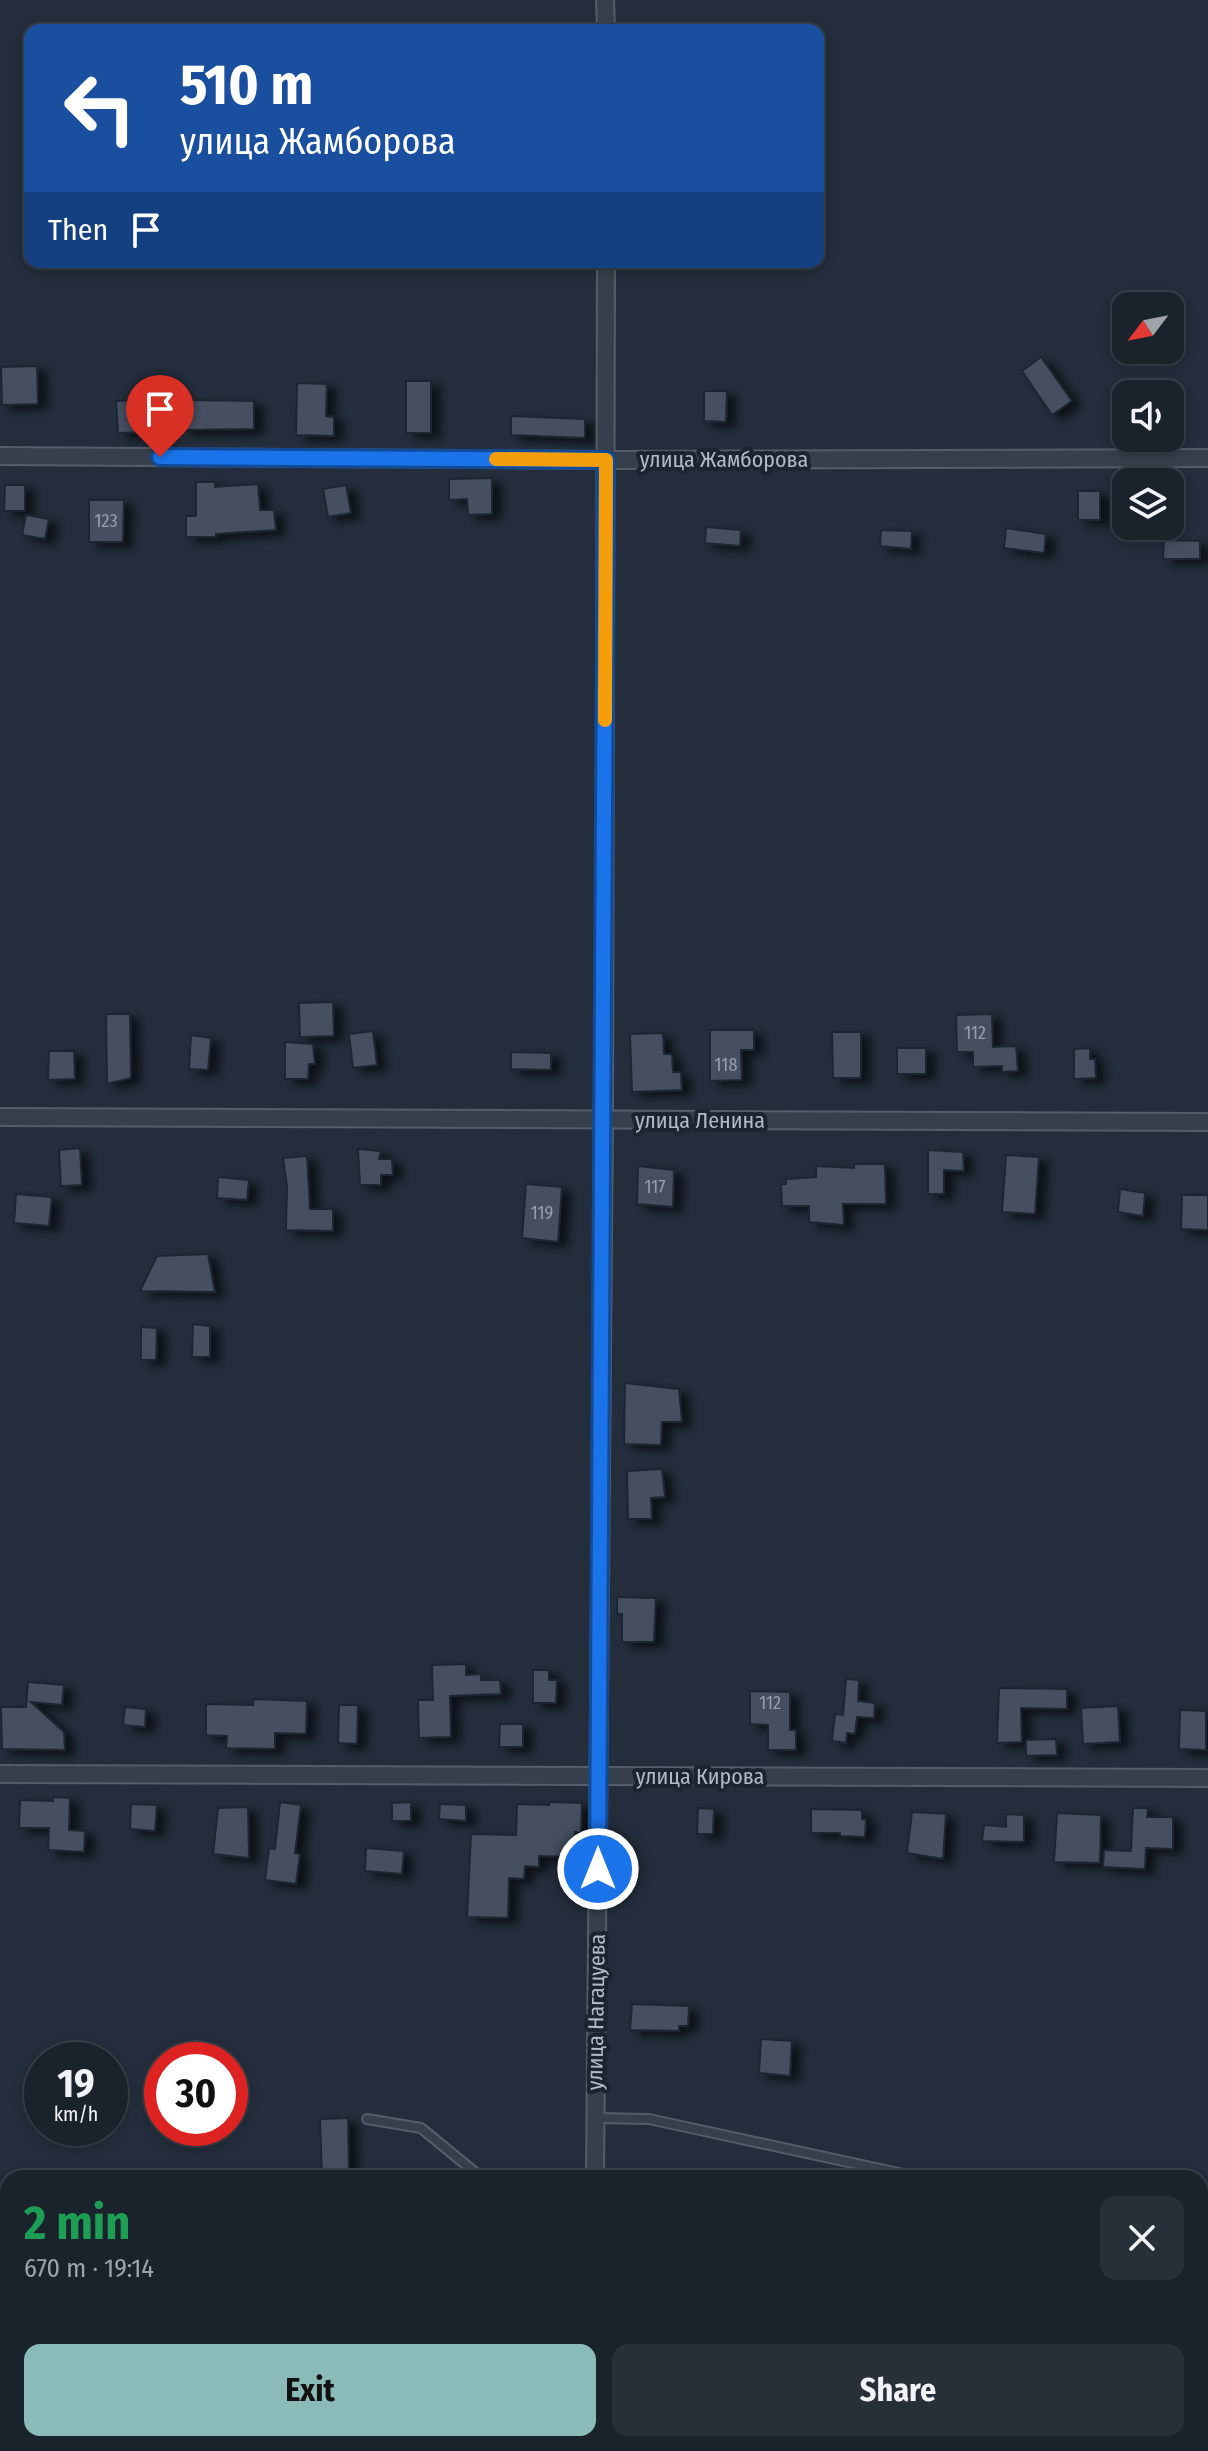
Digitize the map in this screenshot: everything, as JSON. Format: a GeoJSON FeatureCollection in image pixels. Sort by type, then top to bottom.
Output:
{"type":"FeatureCollection","features":[{"type":"Feature","properties":{"kind":"street"},"geometry":{"type":"LineString","coordinates":[[605,0],[606,24]]}},
{"type":"Feature","properties":{"kind":"street","name":"улица Нагацуева"},"geometry":{"type":"LineString","coordinates":[[595,2170],[604,1120],[606,268]]}},
{"type":"Feature","properties":{"kind":"street","name":"улица Жамборова"},"geometry":{"type":"LineString","coordinates":[[0,456],[606,460],[1208,458]]}},
{"type":"Feature","properties":{"kind":"street","name":"улица Ленина"},"geometry":{"type":"LineString","coordinates":[[0,1117],[1208,1122]]}},
{"type":"Feature","properties":{"kind":"street","name":"улица Кирова"},"geometry":{"type":"LineString","coordinates":[[0,1774],[1208,1778]]}},
{"type":"Feature","properties":{"kind":"lane"},"geometry":{"type":"LineString","coordinates":[[595,2118],[649,2119],[885,2170]]}},
{"type":"Feature","properties":{"kind":"lane"},"geometry":{"type":"LineString","coordinates":[[367,2119],[421,2128],[472,2170]]}},
{"type":"Feature","properties":{"kind":"building"},"geometry":{"type":"Polygon","coordinates":[[[1041,357],[1072,401],[1052,415],[1022,371],[1041,357]]]}},
{"type":"Feature","properties":{"kind":"building"},"geometry":{"type":"Polygon","coordinates":[[[37,366],[38,404],[2,405],[1,367],[37,366]]]}},
{"type":"Feature","properties":{"kind":"building"},"geometry":{"type":"Polygon","coordinates":[[[406,381],[431,381],[431,433],[406,433],[406,381]]]}},
{"type":"Feature","properties":{"kind":"building"},"geometry":{"type":"Polygon","coordinates":[[[297,383],[327,384],[326,416],[334,417],[334,436],[296,435],[297,383]]]}},
{"type":"Feature","properties":{"kind":"building"},"geometry":{"type":"Polygon","coordinates":[[[704,391],[727,391],[726,422],[704,421],[704,391]]]}},
{"type":"Feature","properties":{"kind":"building"},"geometry":{"type":"Polygon","coordinates":[[[139,400],[139,406],[145,406],[147,432],[118,433],[116,401],[139,400]]]}},
{"type":"Feature","properties":{"kind":"building"},"geometry":{"type":"Polygon","coordinates":[[[182,400],[254,401],[254,429],[182,430],[182,400]]]}},
{"type":"Feature","properties":{"kind":"building"},"geometry":{"type":"Polygon","coordinates":[[[511,416],[585,419],[585,438],[511,435],[511,416]]]}},
{"type":"Feature","properties":{"kind":"building"},"geometry":{"type":"Polygon","coordinates":[[[492,478],[492,514],[468,515],[467,499],[449,500],[449,479],[492,478]]]}},
{"type":"Feature","properties":{"kind":"building"},"geometry":{"type":"Polygon","coordinates":[[[196,482],[215,482],[215,487],[258,484],[260,510],[274,510],[276,530],[186,537],[186,516],[196,516],[196,482]]]}},
{"type":"Feature","properties":{"kind":"building"},"geometry":{"type":"Polygon","coordinates":[[[5,485],[25,485],[25,511],[4,511],[5,485]]]}},
{"type":"Feature","properties":{"kind":"building"},"geometry":{"type":"Polygon","coordinates":[[[346,485],[351,513],[328,517],[323,489],[346,485]]]}},
{"type":"Feature","properties":{"kind":"building"},"geometry":{"type":"Polygon","coordinates":[[[1078,491],[1100,491],[1100,520],[1078,520],[1078,491]]]}},
{"type":"Feature","properties":{"kind":"building"},"geometry":{"type":"Polygon","coordinates":[[[89,500],[124,500],[123,542],[89,542],[89,500]]]}},
{"type":"Feature","properties":{"kind":"building"},"geometry":{"type":"Polygon","coordinates":[[[26,515],[49,519],[45,539],[22,535],[26,515]]]}},
{"type":"Feature","properties":{"kind":"building"},"geometry":{"type":"Polygon","coordinates":[[[706,527],[741,530],[740,546],[705,543],[706,527]]]}},
{"type":"Feature","properties":{"kind":"building"},"geometry":{"type":"Polygon","coordinates":[[[1006,528],[1046,534],[1044,553],[1004,548],[1006,528]]]}},
{"type":"Feature","properties":{"kind":"building"},"geometry":{"type":"Polygon","coordinates":[[[881,530],[912,531],[911,549],[880,546],[881,530]]]}},
{"type":"Feature","properties":{"kind":"building"},"geometry":{"type":"Polygon","coordinates":[[[1164,540],[1200,541],[1200,559],[1163,559],[1164,540]]]}},
{"type":"Feature","properties":{"kind":"building"},"geometry":{"type":"Polygon","coordinates":[[[333,1002],[334,1036],[300,1037],[299,1003],[333,1002]]]}},
{"type":"Feature","properties":{"kind":"building"},"geometry":{"type":"Polygon","coordinates":[[[106,1014],[130,1014],[131,1078],[107,1084],[106,1014]]]}},
{"type":"Feature","properties":{"kind":"building"},"geometry":{"type":"Polygon","coordinates":[[[992,1014],[993,1047],[1016,1046],[1018,1071],[1002,1072],[1002,1066],[973,1067],[973,1052],[957,1052],[956,1015],[992,1014]]]}},
{"type":"Feature","properties":{"kind":"building"},"geometry":{"type":"Polygon","coordinates":[[[710,1030],[754,1030],[754,1050],[741,1050],[742,1080],[710,1081],[710,1030]]]}},
{"type":"Feature","properties":{"kind":"building"},"geometry":{"type":"Polygon","coordinates":[[[373,1031],[377,1065],[353,1068],[349,1034],[373,1031]]]}},
{"type":"Feature","properties":{"kind":"building"},"geometry":{"type":"Polygon","coordinates":[[[832,1032],[861,1032],[861,1078],[833,1078],[832,1032]]]}},
{"type":"Feature","properties":{"kind":"building"},"geometry":{"type":"Polygon","coordinates":[[[663,1033],[664,1054],[672,1054],[673,1072],[681,1072],[682,1090],[632,1092],[630,1034],[663,1033]]]}},
{"type":"Feature","properties":{"kind":"building"},"geometry":{"type":"Polygon","coordinates":[[[191,1035],[211,1038],[208,1070],[189,1069],[191,1035]]]}},
{"type":"Feature","properties":{"kind":"building"},"geometry":{"type":"Polygon","coordinates":[[[285,1042],[313,1044],[315,1064],[309,1064],[308,1079],[285,1079],[285,1042]]]}},
{"type":"Feature","properties":{"kind":"building"},"geometry":{"type":"Polygon","coordinates":[[[897,1048],[926,1048],[926,1074],[897,1074],[897,1048]]]}},
{"type":"Feature","properties":{"kind":"building"},"geometry":{"type":"Polygon","coordinates":[[[1090,1048],[1090,1059],[1095,1059],[1096,1078],[1074,1079],[1074,1049],[1090,1048]]]}},
{"type":"Feature","properties":{"kind":"building"},"geometry":{"type":"Polygon","coordinates":[[[49,1051],[74,1051],[75,1079],[48,1080],[49,1051]]]}},
{"type":"Feature","properties":{"kind":"building"},"geometry":{"type":"Polygon","coordinates":[[[511,1052],[551,1053],[551,1070],[511,1069],[511,1052]]]}},
{"type":"Feature","properties":{"kind":"building"},"geometry":{"type":"Polygon","coordinates":[[[80,1148],[82,1185],[61,1186],[59,1150],[80,1148]]]}},
{"type":"Feature","properties":{"kind":"building"},"geometry":{"type":"Polygon","coordinates":[[[358,1149],[381,1151],[379,1159],[392,1159],[393,1175],[381,1175],[381,1185],[360,1185],[358,1149]]]}},
{"type":"Feature","properties":{"kind":"building"},"geometry":{"type":"Polygon","coordinates":[[[928,1150],[963,1152],[964,1171],[944,1170],[944,1194],[928,1194],[928,1150]]]}},
{"type":"Feature","properties":{"kind":"building"},"geometry":{"type":"Polygon","coordinates":[[[1006,1155],[1039,1157],[1035,1214],[1002,1212],[1006,1155]]]}},
{"type":"Feature","properties":{"kind":"building"},"geometry":{"type":"Polygon","coordinates":[[[307,1156],[310,1209],[333,1209],[333,1231],[286,1230],[287,1187],[283,1158],[307,1156]]]}},
{"type":"Feature","properties":{"kind":"building"},"geometry":{"type":"Polygon","coordinates":[[[854,1164],[885,1164],[886,1204],[843,1204],[844,1225],[809,1222],[809,1206],[782,1206],[781,1184],[786,1184],[786,1179],[816,1177],[816,1166],[854,1168],[854,1164]]]}},
{"type":"Feature","properties":{"kind":"building"},"geometry":{"type":"Polygon","coordinates":[[[638,1166],[674,1170],[673,1207],[637,1204],[638,1166]]]}},
{"type":"Feature","properties":{"kind":"building"},"geometry":{"type":"Polygon","coordinates":[[[218,1177],[249,1180],[247,1200],[217,1198],[218,1177]]]}},
{"type":"Feature","properties":{"kind":"building"},"geometry":{"type":"Polygon","coordinates":[[[526,1184],[562,1187],[558,1242],[522,1238],[526,1184]]]}},
{"type":"Feature","properties":{"kind":"building"},"geometry":{"type":"Polygon","coordinates":[[[1120,1189],[1145,1193],[1143,1216],[1118,1212],[1120,1189]]]}},
{"type":"Feature","properties":{"kind":"building"},"geometry":{"type":"Polygon","coordinates":[[[16,1194],[52,1197],[49,1226],[14,1223],[16,1194]]]}},
{"type":"Feature","properties":{"kind":"building"},"geometry":{"type":"Polygon","coordinates":[[[1182,1195],[1208,1195],[1208,1230],[1181,1229],[1182,1195]]]}},
{"type":"Feature","properties":{"kind":"building"},"geometry":{"type":"Polygon","coordinates":[[[208,1254],[215,1292],[140,1291],[157,1256],[208,1254]]]}},
{"type":"Feature","properties":{"kind":"building"},"geometry":{"type":"Polygon","coordinates":[[[193,1324],[210,1326],[210,1357],[192,1357],[193,1324]]]}},
{"type":"Feature","properties":{"kind":"building"},"geometry":{"type":"Polygon","coordinates":[[[141,1327],[157,1328],[156,1360],[141,1360],[141,1327]]]}},
{"type":"Feature","properties":{"kind":"building"},"geometry":{"type":"Polygon","coordinates":[[[625,1383],[679,1389],[682,1422],[662,1422],[661,1445],[624,1444],[625,1383]]]}},
{"type":"Feature","properties":{"kind":"building"},"geometry":{"type":"Polygon","coordinates":[[[662,1469],[665,1497],[651,1498],[652,1519],[628,1519],[627,1471],[662,1469]]]}},
{"type":"Feature","properties":{"kind":"building"},"geometry":{"type":"Polygon","coordinates":[[[617,1597],[656,1598],[654,1642],[622,1642],[622,1614],[617,1614],[617,1597]]]}},
{"type":"Feature","properties":{"kind":"building"},"geometry":{"type":"Polygon","coordinates":[[[466,1664],[466,1675],[481,1674],[481,1680],[500,1680],[501,1694],[450,1696],[451,1737],[419,1738],[418,1700],[433,1700],[432,1665],[466,1664]]]}},
{"type":"Feature","properties":{"kind":"building"},"geometry":{"type":"Polygon","coordinates":[[[533,1670],[549,1670],[549,1680],[557,1680],[556,1703],[533,1703],[533,1670]]]}},
{"type":"Feature","properties":{"kind":"building"},"geometry":{"type":"Polygon","coordinates":[[[846,1679],[859,1680],[858,1701],[875,1703],[874,1718],[857,1717],[855,1734],[847,1733],[846,1743],[832,1741],[835,1714],[843,1715],[846,1679]]]}},
{"type":"Feature","properties":{"kind":"building"},"geometry":{"type":"Polygon","coordinates":[[[28,1682],[64,1685],[62,1705],[31,1702],[64,1732],[65,1750],[2,1749],[1,1707],[26,1707],[28,1682]]]}},
{"type":"Feature","properties":{"kind":"building"},"geometry":{"type":"Polygon","coordinates":[[[999,1688],[1067,1689],[1067,1709],[1021,1708],[1022,1742],[997,1743],[999,1688]]]}},
{"type":"Feature","properties":{"kind":"building"},"geometry":{"type":"Polygon","coordinates":[[[750,1691],[790,1692],[790,1730],[796,1730],[796,1750],[768,1750],[768,1725],[750,1724],[750,1691]]]}},
{"type":"Feature","properties":{"kind":"building"},"geometry":{"type":"Polygon","coordinates":[[[254,1699],[307,1701],[306,1734],[275,1733],[275,1749],[226,1748],[227,1736],[206,1735],[206,1704],[253,1705],[254,1699]]]}},
{"type":"Feature","properties":{"kind":"building"},"geometry":{"type":"Polygon","coordinates":[[[339,1705],[358,1705],[357,1744],[338,1743],[339,1705]]]}},
{"type":"Feature","properties":{"kind":"building"},"geometry":{"type":"Polygon","coordinates":[[[1118,1706],[1120,1742],[1083,1744],[1081,1708],[1118,1706]]]}},
{"type":"Feature","properties":{"kind":"building"},"geometry":{"type":"Polygon","coordinates":[[[125,1707],[146,1709],[145,1727],[123,1725],[125,1707]]]}},
{"type":"Feature","properties":{"kind":"building"},"geometry":{"type":"Polygon","coordinates":[[[1180,1710],[1206,1711],[1206,1750],[1179,1749],[1180,1710]]]}},
{"type":"Feature","properties":{"kind":"building"},"geometry":{"type":"Polygon","coordinates":[[[500,1724],[523,1724],[523,1747],[499,1747],[500,1724]]]}},
{"type":"Feature","properties":{"kind":"building"},"geometry":{"type":"Polygon","coordinates":[[[1056,1739],[1057,1755],[1026,1756],[1026,1740],[1056,1739]]]}},
{"type":"Feature","properties":{"kind":"building"},"geometry":{"type":"Polygon","coordinates":[[[53,1797],[70,1798],[69,1830],[85,1831],[84,1852],[48,1850],[49,1828],[19,1828],[20,1800],[53,1801],[53,1797]]]}},
{"type":"Feature","properties":{"kind":"building"},"geometry":{"type":"Polygon","coordinates":[[[280,1802],[301,1805],[295,1853],[300,1854],[296,1884],[265,1880],[269,1848],[275,1849],[280,1802]]]}},
{"type":"Feature","properties":{"kind":"building"},"geometry":{"type":"Polygon","coordinates":[[[411,1802],[411,1821],[392,1821],[392,1803],[411,1802]]]}},
{"type":"Feature","properties":{"kind":"building"},"geometry":{"type":"Polygon","coordinates":[[[549,1802],[582,1803],[581,1833],[575,1832],[574,1857],[539,1856],[539,1867],[525,1866],[524,1879],[509,1878],[508,1918],[467,1917],[471,1834],[516,1835],[517,1804],[549,1805],[549,1802]]]}},
{"type":"Feature","properties":{"kind":"building"},"geometry":{"type":"Polygon","coordinates":[[[131,1804],[157,1805],[155,1831],[130,1829],[131,1804]]]}},
{"type":"Feature","properties":{"kind":"building"},"geometry":{"type":"Polygon","coordinates":[[[440,1804],[466,1805],[466,1821],[439,1819],[440,1804]]]}},
{"type":"Feature","properties":{"kind":"building"},"geometry":{"type":"Polygon","coordinates":[[[248,1807],[249,1858],[213,1854],[218,1808],[248,1807]]]}},
{"type":"Feature","properties":{"kind":"building"},"geometry":{"type":"Polygon","coordinates":[[[698,1808],[714,1809],[713,1834],[697,1834],[698,1808]]]}},
{"type":"Feature","properties":{"kind":"building"},"geometry":{"type":"Polygon","coordinates":[[[1133,1808],[1148,1808],[1147,1817],[1173,1817],[1173,1849],[1146,1848],[1145,1869],[1103,1867],[1104,1850],[1131,1851],[1133,1808]]]}},
{"type":"Feature","properties":{"kind":"building"},"geometry":{"type":"Polygon","coordinates":[[[811,1809],[862,1810],[862,1819],[866,1819],[865,1837],[811,1833],[811,1809]]]}},
{"type":"Feature","properties":{"kind":"building"},"geometry":{"type":"Polygon","coordinates":[[[912,1812],[946,1814],[943,1859],[907,1853],[912,1812]]]}},
{"type":"Feature","properties":{"kind":"building"},"geometry":{"type":"Polygon","coordinates":[[[1057,1813],[1101,1815],[1100,1863],[1054,1862],[1057,1813]]]}},
{"type":"Feature","properties":{"kind":"building"},"geometry":{"type":"Polygon","coordinates":[[[1006,1814],[1024,1815],[1024,1842],[982,1841],[984,1825],[1006,1827],[1006,1814]]]}},
{"type":"Feature","properties":{"kind":"building"},"geometry":{"type":"Polygon","coordinates":[[[366,1848],[404,1851],[402,1874],[365,1871],[366,1848]]]}},
{"type":"Feature","properties":{"kind":"building"},"geometry":{"type":"Polygon","coordinates":[[[632,2004],[689,2006],[688,2026],[679,2026],[679,2031],[630,2030],[632,2004]]]}},
{"type":"Feature","properties":{"kind":"building"},"geometry":{"type":"Polygon","coordinates":[[[761,2039],[792,2041],[790,2076],[759,2073],[761,2039]]]}},
{"type":"Feature","properties":{"kind":"building"},"geometry":{"type":"Polygon","coordinates":[[[348,2118],[349,2170],[322,2170],[320,2119],[348,2118]]]}},
{"type":"Feature","properties":{"kind":"slow traffic"},"geometry":{"type":"LineString","coordinates":[[496,459],[606,460],[605,720]]}},
{"type":"Feature","properties":{"kind":"route"},"geometry":{"type":"LineString","coordinates":[[160,457],[606,460],[598,1869]]}}]}
